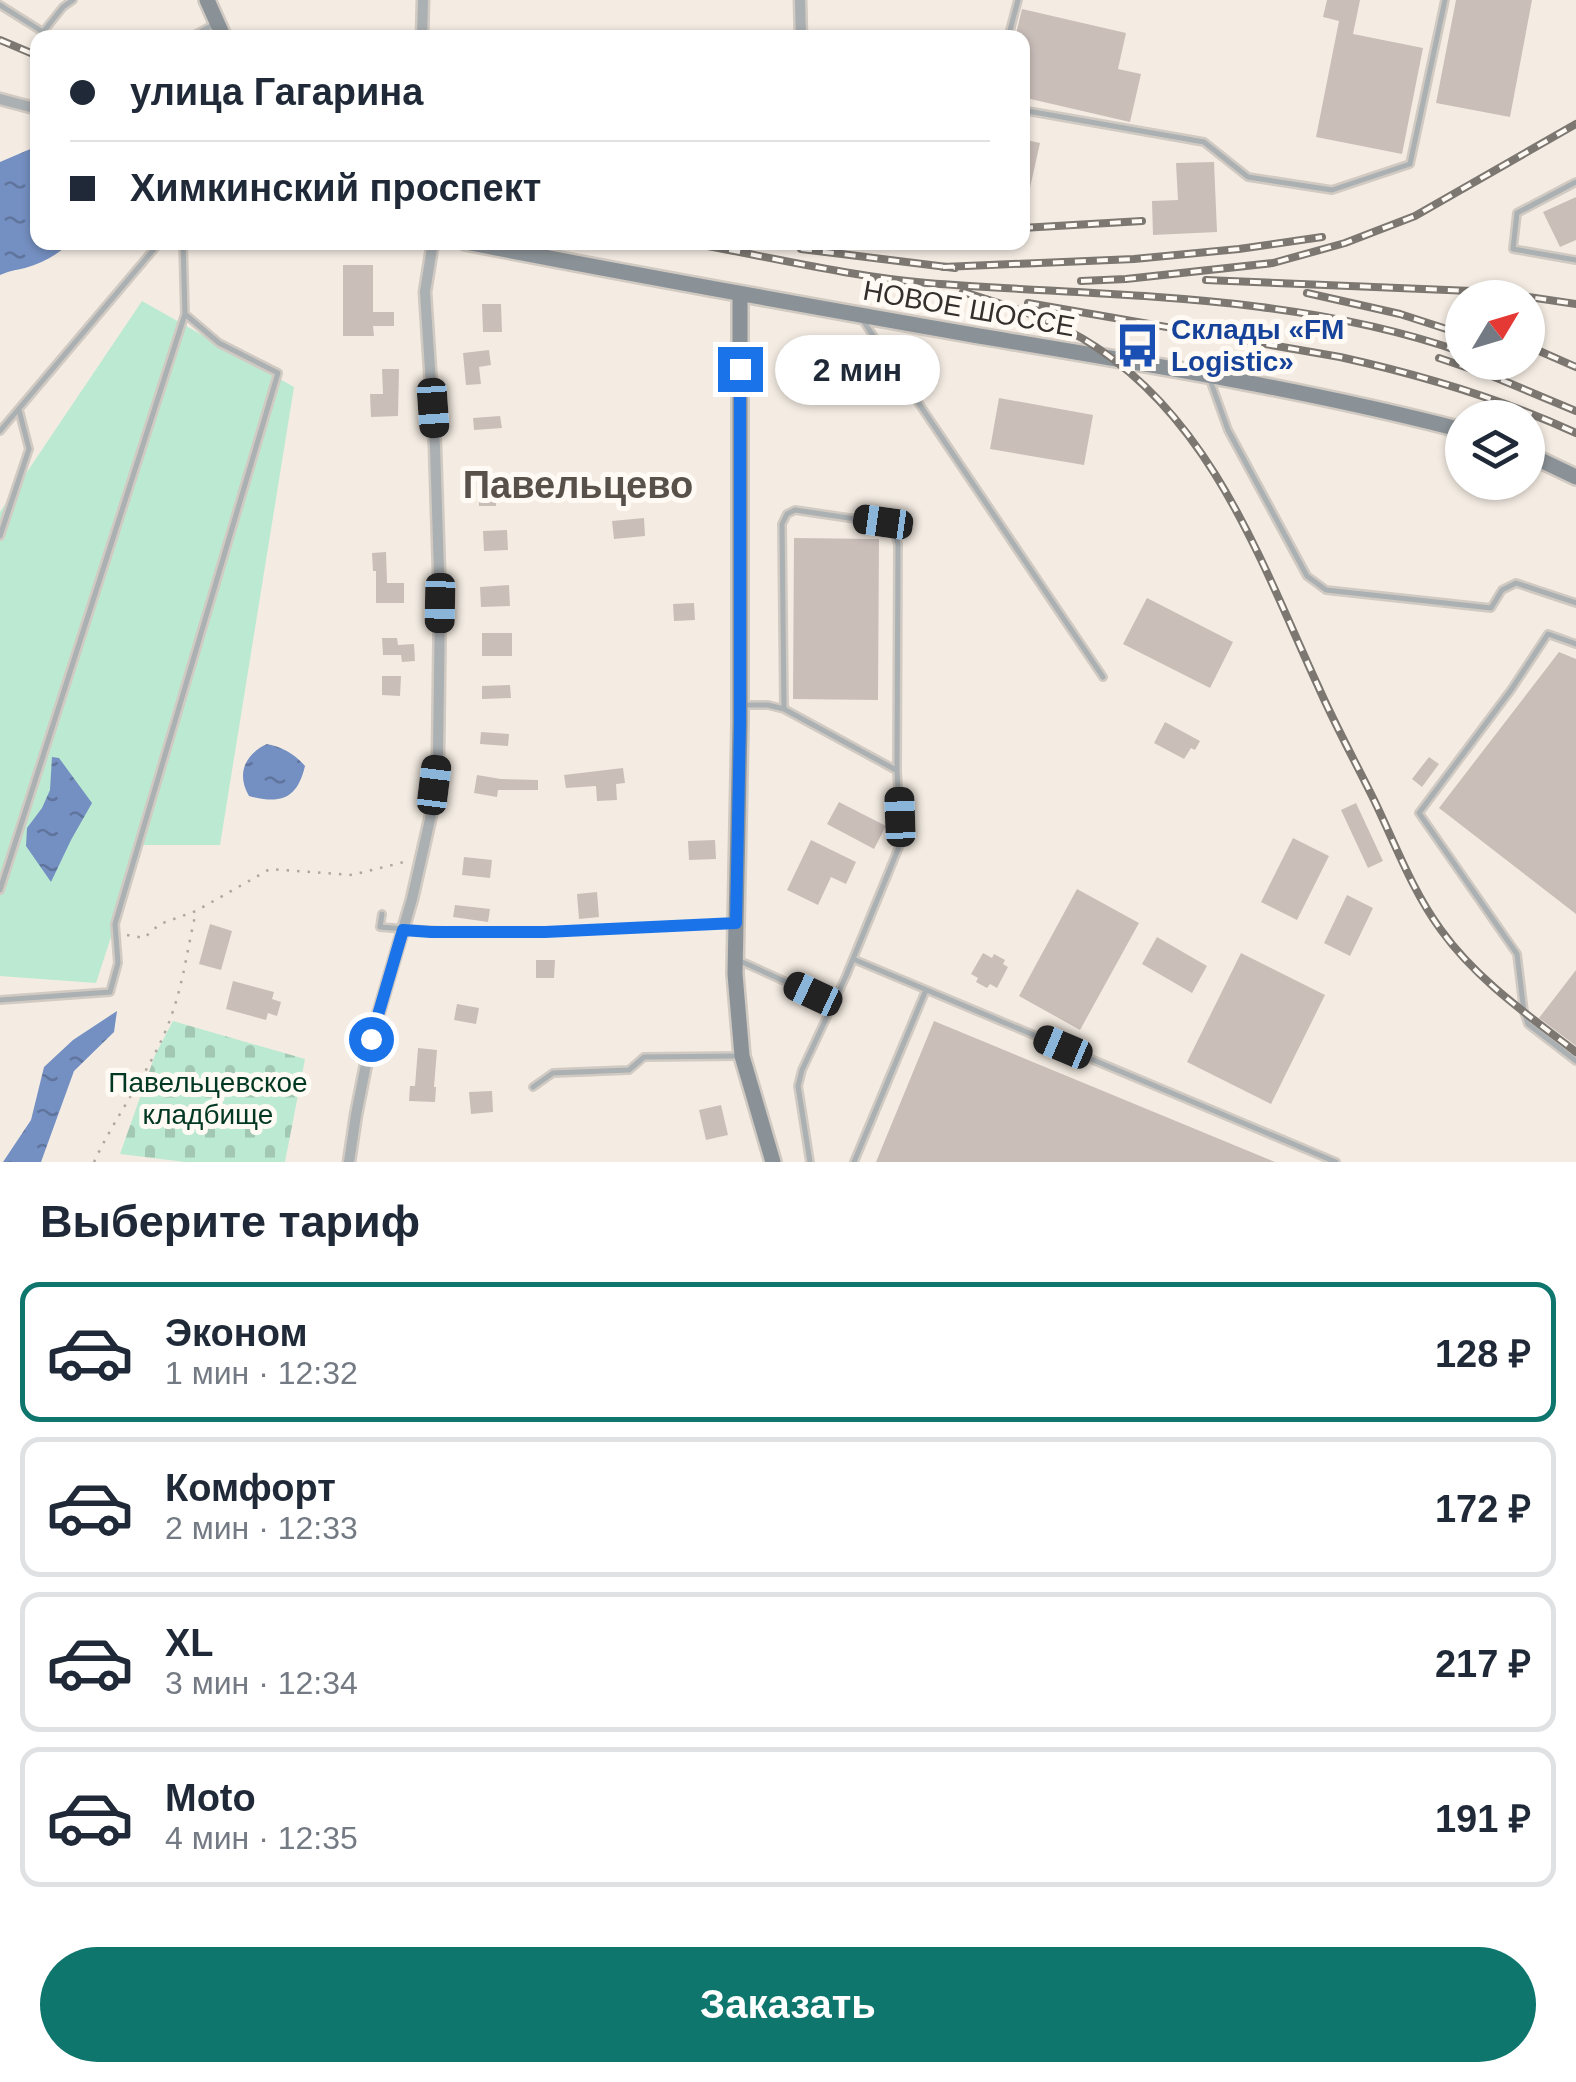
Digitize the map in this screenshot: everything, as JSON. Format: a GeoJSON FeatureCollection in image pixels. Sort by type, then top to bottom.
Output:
{"type":"FeatureCollection","features":[{"type":"Feature","properties":{"kind":"main road"},"geometry":{"type":"LineString","coordinates":[[207,0],[221,30]]}},
{"type":"Feature","properties":{"kind":"main road","name":"НОВОЕ ШОССЕ"},"geometry":{"type":"LineString","coordinates":[[507,250],[1209,377],[1445,426]]}},
{"type":"Feature","properties":{"kind":"main road"},"geometry":{"type":"LineString","coordinates":[[740,294],[738,1015],[742,1056],[773,1162]]}},
{"type":"Feature","properties":{"kind":"main road"},"geometry":{"type":"LineString","coordinates":[[1545,462],[1576,477]]}},
{"type":"Feature","properties":{"kind":"street"},"geometry":{"type":"LineString","coordinates":[[422,30],[423,0]]}},
{"type":"Feature","properties":{"kind":"street"},"geometry":{"type":"LineString","coordinates":[[800,0],[801,30]]}},
{"type":"Feature","properties":{"kind":"street"},"geometry":{"type":"LineString","coordinates":[[0,99],[30,108]]}},
{"type":"Feature","properties":{"kind":"street"},"geometry":{"type":"LineString","coordinates":[[349,1162],[371,1039],[421,858],[438,754],[439,564],[425,292],[432,250]]}},
{"type":"Feature","properties":{"kind":"lane"},"geometry":{"type":"LineString","coordinates":[[45,30],[73,0]]}},
{"type":"Feature","properties":{"kind":"lane"},"geometry":{"type":"LineString","coordinates":[[1010,30],[1018,0]]}},
{"type":"Feature","properties":{"kind":"lane"},"geometry":{"type":"LineString","coordinates":[[1030,111],[1204,142],[1248,177],[1332,190],[1410,164],[1445,0]]}},
{"type":"Feature","properties":{"kind":"lane"},"geometry":{"type":"LineString","coordinates":[[0,5],[40,30]]}},
{"type":"Feature","properties":{"kind":"lane"},"geometry":{"type":"LineString","coordinates":[[1576,182],[1517,213],[1512,248],[1576,260]]}},
{"type":"Feature","properties":{"kind":"lane"},"geometry":{"type":"LineString","coordinates":[[0,431],[153,250]]}},
{"type":"Feature","properties":{"kind":"lane"},"geometry":{"type":"LineString","coordinates":[[0,890],[185,314],[183,250]]}},
{"type":"Feature","properties":{"kind":"lane"},"geometry":{"type":"LineString","coordinates":[[0,1000],[110,992],[118,963],[115,924],[278,373],[219,343],[185,314]]}},
{"type":"Feature","properties":{"kind":"lane"},"geometry":{"type":"LineString","coordinates":[[860,315],[1104,677]]}},
{"type":"Feature","properties":{"kind":"lane"},"geometry":{"type":"LineString","coordinates":[[1209,377],[1228,430],[1307,576],[1326,590],[1491,608],[1502,590],[1516,582],[1576,603]]}},
{"type":"Feature","properties":{"kind":"lane"},"geometry":{"type":"LineString","coordinates":[[0,536],[29,449],[18,410]]}},
{"type":"Feature","properties":{"kind":"lane"},"geometry":{"type":"LineString","coordinates":[[784,709],[782,524],[786,514],[796,510],[883,522],[894,531],[898,544],[897,771],[901,842],[802,1070],[798,1086],[810,1162]]}},
{"type":"Feature","properties":{"kind":"lane"},"geometry":{"type":"LineString","coordinates":[[1576,644],[1548,634],[1420,813],[1517,954],[1528,1024],[1576,1061]]}},
{"type":"Feature","properties":{"kind":"lane"},"geometry":{"type":"LineString","coordinates":[[740,706],[784,709],[897,771]]}},
{"type":"Feature","properties":{"kind":"lane"},"geometry":{"type":"LineString","coordinates":[[382,914],[380,927],[431,932],[545,932],[736,923]]}},
{"type":"Feature","properties":{"kind":"lane"},"geometry":{"type":"LineString","coordinates":[[736,959],[833,1004]]}},
{"type":"Feature","properties":{"kind":"lane"},"geometry":{"type":"LineString","coordinates":[[853,959],[1336,1162]]}},
{"type":"Feature","properties":{"kind":"lane"},"geometry":{"type":"LineString","coordinates":[[854,1162],[926,990]]}},
{"type":"Feature","properties":{"kind":"lane"},"geometry":{"type":"LineString","coordinates":[[534,1087],[553,1073],[629,1070],[644,1056],[742,1056]]}},
{"type":"Feature","properties":{"kind":"path"},"geometry":{"type":"LineString","coordinates":[[115,924],[129,936],[144,938],[160,924],[196,911],[270,869],[352,876],[421,858]]}},
{"type":"Feature","properties":{"kind":"path"},"geometry":{"type":"LineString","coordinates":[[94,1162],[170,1018],[196,911]]}},
{"type":"Feature","properties":{"kind":"green space"},"geometry":{"type":"Polygon","coordinates":[[[142,301],[294,387],[220,845],[141,845],[96,983],[0,976],[0,512],[142,301]]]}},
{"type":"Feature","properties":{"kind":"green space","name":"Павельцевское кладбище"},"geometry":{"type":"Polygon","coordinates":[[[173,1021],[305,1059],[285,1162],[185,1162],[120,1154],[155,1055],[173,1021]]]}},
{"type":"Feature","properties":{"kind":"water"},"geometry":{"type":"Polygon","coordinates":[[[30,149],[30,250],[61,250],[32,266],[0,275],[0,162],[30,149]]]}},
{"type":"Feature","properties":{"kind":"water"},"geometry":{"type":"Polygon","coordinates":[[[267,744],[288,752],[305,766],[297,786],[286,797],[249,796],[245,788],[243,773],[248,759],[267,744]]]}},
{"type":"Feature","properties":{"kind":"water"},"geometry":{"type":"Polygon","coordinates":[[[52,757],[59,758],[92,803],[51,882],[26,846],[27,828],[50,790],[52,757]]]}},
{"type":"Feature","properties":{"kind":"water"},"geometry":{"type":"Polygon","coordinates":[[[117,1011],[114,1032],[74,1071],[41,1162],[3,1162],[31,1120],[44,1067],[73,1040],[117,1011]]]}},
{"type":"Feature","properties":{"kind":"building"},"geometry":{"type":"Polygon","coordinates":[[[1327,0],[1360,0],[1353,34],[1423,48],[1402,154],[1316,137],[1339,21],[1323,17],[1327,0]]]}},
{"type":"Feature","properties":{"kind":"building"},"geometry":{"type":"Polygon","coordinates":[[[1456,0],[1532,0],[1510,117],[1436,103],[1456,0]]]}},
{"type":"Feature","properties":{"kind":"building"},"geometry":{"type":"Polygon","coordinates":[[[1022,9],[1126,33],[1118,69],[1141,74],[1130,122],[1030,99],[1030,30],[1017,30],[1022,9]]]}},
{"type":"Feature","properties":{"kind":"building"},"geometry":{"type":"Polygon","coordinates":[[[1030,141],[1040,143],[1030,188],[1030,141]]]}},
{"type":"Feature","properties":{"kind":"building"},"geometry":{"type":"Polygon","coordinates":[[[1214,162],[1217,232],[1153,235],[1152,201],[1178,200],[1176,163],[1214,162]]]}},
{"type":"Feature","properties":{"kind":"building"},"geometry":{"type":"Polygon","coordinates":[[[1576,197],[1576,240],[1560,247],[1543,212],[1576,197]]]}},
{"type":"Feature","properties":{"kind":"building"},"geometry":{"type":"Polygon","coordinates":[[[343,265],[373,265],[373,312],[394,312],[394,326],[373,326],[374,336],[343,336],[343,265]]]}},
{"type":"Feature","properties":{"kind":"building"},"geometry":{"type":"Polygon","coordinates":[[[482,304],[501,304],[502,332],[483,332],[482,304]]]}},
{"type":"Feature","properties":{"kind":"building"},"geometry":{"type":"Polygon","coordinates":[[[489,350],[491,365],[479,367],[481,384],[466,385],[463,353],[489,350]]]}},
{"type":"Feature","properties":{"kind":"building"},"geometry":{"type":"Polygon","coordinates":[[[382,369],[399,369],[398,416],[371,417],[370,394],[383,394],[382,369]]]}},
{"type":"Feature","properties":{"kind":"building"},"geometry":{"type":"Polygon","coordinates":[[[999,398],[1093,415],[1084,465],[990,449],[999,398]]]}},
{"type":"Feature","properties":{"kind":"building"},"geometry":{"type":"Polygon","coordinates":[[[500,416],[502,428],[474,430],[473,418],[500,416]]]}},
{"type":"Feature","properties":{"kind":"building"},"geometry":{"type":"Polygon","coordinates":[[[479,487],[496,487],[496,506],[479,506],[479,487]]]}},
{"type":"Feature","properties":{"kind":"building"},"geometry":{"type":"Polygon","coordinates":[[[644,518],[645,536],[614,539],[612,521],[644,518]]]}},
{"type":"Feature","properties":{"kind":"building"},"geometry":{"type":"Polygon","coordinates":[[[507,530],[508,550],[484,551],[483,531],[507,530]]]}},
{"type":"Feature","properties":{"kind":"building"},"geometry":{"type":"Polygon","coordinates":[[[794,538],[879,539],[878,700],[793,699],[794,538]]]}},
{"type":"Feature","properties":{"kind":"building"},"geometry":{"type":"Polygon","coordinates":[[[386,552],[387,583],[404,583],[404,603],[376,603],[372,553],[386,552]]]}},
{"type":"Feature","properties":{"kind":"building"},"geometry":{"type":"Polygon","coordinates":[[[509,585],[510,606],[481,607],[480,587],[509,585]]]}},
{"type":"Feature","properties":{"kind":"building"},"geometry":{"type":"Polygon","coordinates":[[[1147,598],[1233,642],[1210,688],[1123,644],[1147,598]]]}},
{"type":"Feature","properties":{"kind":"building"},"geometry":{"type":"Polygon","coordinates":[[[694,603],[695,620],[674,621],[673,604],[694,603]]]}},
{"type":"Feature","properties":{"kind":"building"},"geometry":{"type":"Polygon","coordinates":[[[482,633],[512,633],[512,656],[482,656],[482,633]]]}},
{"type":"Feature","properties":{"kind":"building"},"geometry":{"type":"Polygon","coordinates":[[[382,638],[397,638],[398,645],[414,644],[415,661],[402,662],[401,655],[383,655],[382,638]]]}},
{"type":"Feature","properties":{"kind":"building"},"geometry":{"type":"Polygon","coordinates":[[[1559,652],[1576,659],[1576,914],[1439,808],[1559,652]]]}},
{"type":"Feature","properties":{"kind":"building"},"geometry":{"type":"Polygon","coordinates":[[[382,676],[401,676],[400,696],[382,695],[382,676]]]}},
{"type":"Feature","properties":{"kind":"building"},"geometry":{"type":"Polygon","coordinates":[[[510,685],[511,698],[482,699],[482,686],[510,685]]]}},
{"type":"Feature","properties":{"kind":"building"},"geometry":{"type":"Polygon","coordinates":[[[1165,722],[1200,741],[1184,759],[1154,743],[1165,722]]]}},
{"type":"Feature","properties":{"kind":"building"},"geometry":{"type":"Polygon","coordinates":[[[481,732],[509,734],[508,746],[480,744],[481,732]]]}},
{"type":"Feature","properties":{"kind":"building"},"geometry":{"type":"Polygon","coordinates":[[[1429,757],[1439,764],[1422,787],[1412,779],[1429,757]]]}},
{"type":"Feature","properties":{"kind":"building"},"geometry":{"type":"Polygon","coordinates":[[[623,768],[625,783],[616,784],[617,800],[597,801],[596,786],[566,788],[564,775],[623,768]]]}},
{"type":"Feature","properties":{"kind":"building"},"geometry":{"type":"Polygon","coordinates":[[[477,775],[538,780],[538,790],[498,790],[497,797],[474,793],[477,775]]]}},
{"type":"Feature","properties":{"kind":"building"},"geometry":{"type":"Polygon","coordinates":[[[839,802],[886,826],[874,849],[827,824],[839,802]]]}},
{"type":"Feature","properties":{"kind":"building"},"geometry":{"type":"Polygon","coordinates":[[[1356,803],[1383,861],[1368,868],[1341,810],[1356,803]]]}},
{"type":"Feature","properties":{"kind":"building"},"geometry":{"type":"Polygon","coordinates":[[[1293,838],[1329,856],[1297,920],[1261,902],[1293,838]]]}},
{"type":"Feature","properties":{"kind":"building"},"geometry":{"type":"Polygon","coordinates":[[[715,840],[716,859],[689,860],[688,841],[715,840]]]}},
{"type":"Feature","properties":{"kind":"building"},"geometry":{"type":"Polygon","coordinates":[[[811,840],[856,862],[846,884],[831,877],[818,905],[787,890],[811,840]]]}},
{"type":"Feature","properties":{"kind":"building"},"geometry":{"type":"Polygon","coordinates":[[[464,857],[492,860],[490,878],[462,875],[464,857]]]}},
{"type":"Feature","properties":{"kind":"building"},"geometry":{"type":"Polygon","coordinates":[[[1077,889],[1139,923],[1080,1030],[1019,996],[1077,889]]]}},
{"type":"Feature","properties":{"kind":"building"},"geometry":{"type":"Polygon","coordinates":[[[597,892],[599,917],[579,919],[577,894],[597,892]]]}},
{"type":"Feature","properties":{"kind":"building"},"geometry":{"type":"Polygon","coordinates":[[[1347,895],[1373,908],[1350,956],[1324,943],[1347,895]]]}},
{"type":"Feature","properties":{"kind":"building"},"geometry":{"type":"Polygon","coordinates":[[[455,905],[490,909],[488,922],[453,917],[455,905]]]}},
{"type":"Feature","properties":{"kind":"building"},"geometry":{"type":"Polygon","coordinates":[[[210,924],[232,931],[221,970],[199,964],[210,924]]]}},
{"type":"Feature","properties":{"kind":"building"},"geometry":{"type":"Polygon","coordinates":[[[1157,937],[1207,966],[1192,993],[1142,964],[1157,937]]]}},
{"type":"Feature","properties":{"kind":"building"},"geometry":{"type":"Polygon","coordinates":[[[983,953],[1005,960],[1003,964],[1008,967],[997,988],[990,984],[987,988],[971,974],[983,953]]]}},
{"type":"Feature","properties":{"kind":"building"},"geometry":{"type":"Polygon","coordinates":[[[1241,953],[1325,995],[1271,1104],[1187,1062],[1241,953]]]}},
{"type":"Feature","properties":{"kind":"building"},"geometry":{"type":"Polygon","coordinates":[[[536,960],[555,960],[554,978],[536,978],[536,960]]]}},
{"type":"Feature","properties":{"kind":"building"},"geometry":{"type":"Polygon","coordinates":[[[1576,970],[1576,1046],[1539,1018],[1576,970]]]}},
{"type":"Feature","properties":{"kind":"building"},"geometry":{"type":"Polygon","coordinates":[[[233,981],[274,992],[272,999],[281,1002],[277,1016],[268,1013],[266,1020],[226,1009],[233,981]]]}},
{"type":"Feature","properties":{"kind":"building"},"geometry":{"type":"Polygon","coordinates":[[[457,1004],[479,1008],[476,1024],[454,1020],[457,1004]]]}},
{"type":"Feature","properties":{"kind":"building"},"geometry":{"type":"Polygon","coordinates":[[[934,1021],[1275,1162],[876,1162],[934,1021]]]}},
{"type":"Feature","properties":{"kind":"building"},"geometry":{"type":"Polygon","coordinates":[[[418,1048],[437,1050],[435,1102],[409,1101],[410,1086],[415,1086],[418,1048]]]}},
{"type":"Feature","properties":{"kind":"building"},"geometry":{"type":"Polygon","coordinates":[[[492,1091],[493,1112],[471,1114],[469,1092],[492,1091]]]}},
{"type":"Feature","properties":{"kind":"building"},"geometry":{"type":"Polygon","coordinates":[[[721,1105],[728,1135],[706,1140],[699,1110],[721,1105]]]}},
{"type":"Feature","properties":{"kind":"railway"},"geometry":{"type":"LineString","coordinates":[[0,40],[30,53]]}},
{"type":"Feature","properties":{"kind":"railway"},"geometry":{"type":"LineString","coordinates":[[1081,281],[1273,263],[1345,243],[1415,216],[1576,124]]}},
{"type":"Feature","properties":{"kind":"railway"},"geometry":{"type":"LineString","coordinates":[[1030,228],[1142,221]]}},
{"type":"Feature","properties":{"kind":"railway"},"geometry":{"type":"LineString","coordinates":[[943,267],[1134,259],[1322,237]]}},
{"type":"Feature","properties":{"kind":"railway"},"geometry":{"type":"LineString","coordinates":[[727,250],[897,280],[1265,307],[1397,332],[1445,347]]}},
{"type":"Feature","properties":{"kind":"railway"},"geometry":{"type":"LineString","coordinates":[[809,250],[955,268]]}},
{"type":"Feature","properties":{"kind":"railway"},"geometry":{"type":"LineString","coordinates":[[1206,280],[1496,292],[1576,304]]}},
{"type":"Feature","properties":{"kind":"railway"},"geometry":{"type":"LineString","coordinates":[[963,292],[1032,315],[1081,337],[1137,379],[1172,415],[1203,456],[1254,545],[1331,715],[1431,915],[1455,948],[1487,981],[1576,1052]]}},
{"type":"Feature","properties":{"kind":"railway"},"geometry":{"type":"LineString","coordinates":[[1307,293],[1445,329]]}},
{"type":"Feature","properties":{"kind":"railway"},"geometry":{"type":"LineString","coordinates":[[1028,303],[1370,364],[1489,398],[1576,433]]}},
{"type":"Feature","properties":{"kind":"railway"},"geometry":{"type":"LineString","coordinates":[[1545,353],[1576,367]]}},
{"type":"Feature","properties":{"kind":"railway"},"geometry":{"type":"LineString","coordinates":[[1439,358],[1576,411]]}},
{"type":"Feature","properties":{"kind":"place","name":"Склады «FM Logistic»"},"geometry":{"type":"Point","coordinates":[1138,345]}},
{"type":"Feature","properties":{"kind":"district","name":"Павельцево"},"geometry":{"type":"Point","coordinates":[578,485]}},
{"type":"Feature","properties":{"kind":"route"},"geometry":{"type":"LineString","coordinates":[[371,1039],[403,930],[545,932],[736,923],[740,369]]}}]}
